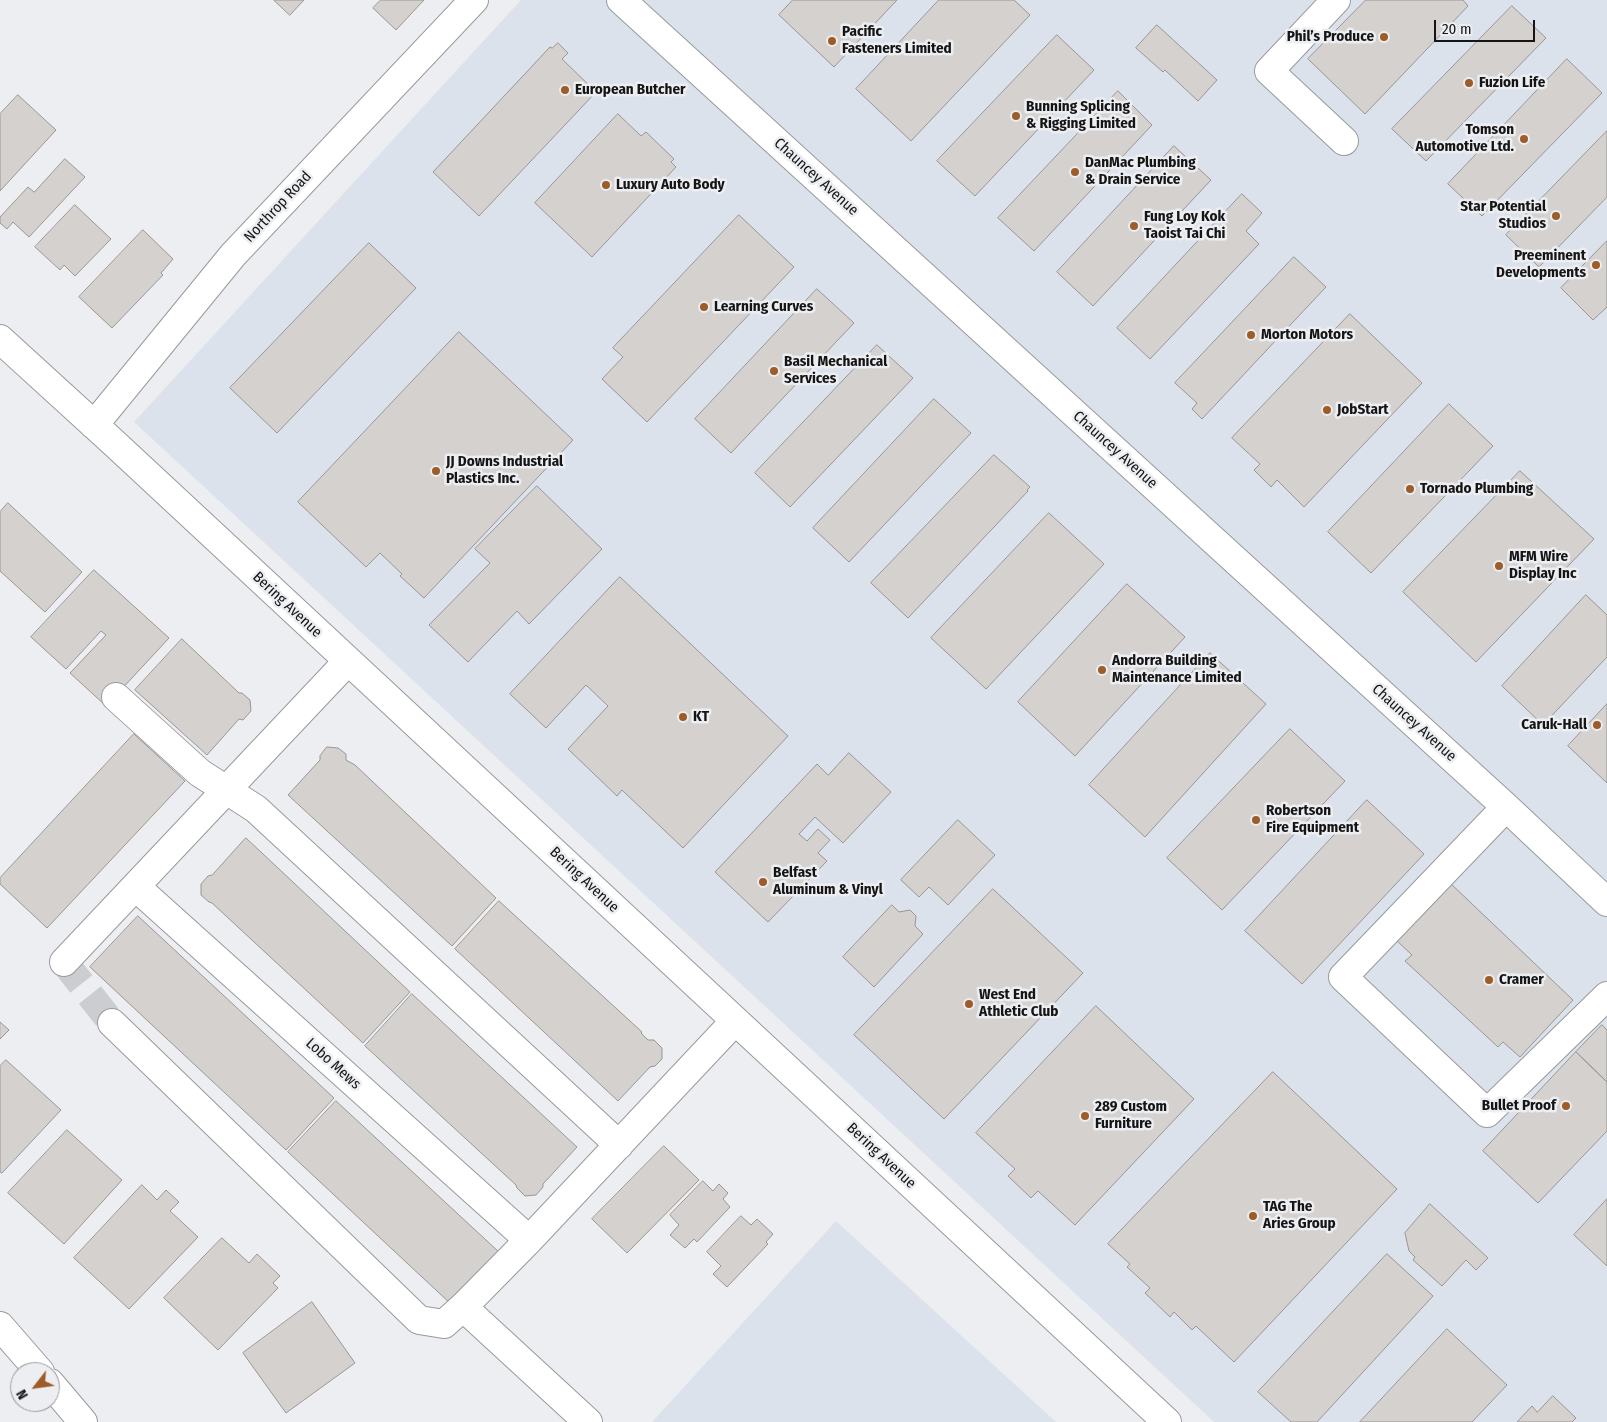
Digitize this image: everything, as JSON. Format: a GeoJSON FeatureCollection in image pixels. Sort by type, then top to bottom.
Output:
{"type":"FeatureCollection","features":[{"type":"Feature","properties":{"kind":"street","name":"Northrop Road"},"geometry":{"type":"LineString","coordinates":[[94,425],[233,256],[474,0]]}},
{"type":"Feature","properties":{"kind":"street","name":"Chauncey Avenue"},"geometry":{"type":"LineString","coordinates":[[621,0],[1506,807],[1607,902]]}},
{"type":"Feature","properties":{"kind":"street"},"geometry":{"type":"LineString","coordinates":[[1336,0],[1270,71],[1344,141]]}},
{"type":"Feature","properties":{"kind":"street","name":"Bering Avenue"},"geometry":{"type":"LineString","coordinates":[[0,339],[1167,1422]]}},
{"type":"Feature","properties":{"kind":"street"},"geometry":{"type":"LineString","coordinates":[[64,962],[348,661]]}},
{"type":"Feature","properties":{"kind":"street"},"geometry":{"type":"LineString","coordinates":[[116,697],[200,773],[256,809],[619,1145]]}},
{"type":"Feature","properties":{"kind":"street"},"geometry":{"type":"LineString","coordinates":[[1506,807],[1343,977],[1487,1113],[1607,996]]}},
{"type":"Feature","properties":{"kind":"street","name":"Lobo Mews"},"geometry":{"type":"LineString","coordinates":[[136,887],[529,1240]]}},
{"type":"Feature","properties":{"kind":"street"},"geometry":{"type":"LineString","coordinates":[[112,1024],[419,1320],[444,1324],[529,1240],[735,1021]]}},
{"type":"Feature","properties":{"kind":"street"},"geometry":{"type":"LineString","coordinates":[[463,1307],[588,1422]]}},
{"type":"Feature","properties":{"kind":"street"},"geometry":{"type":"LineString","coordinates":[[0,1326],[31,1362]]}},
{"type":"Feature","properties":{"kind":"street"},"geometry":{"type":"LineString","coordinates":[[60,1395],[83,1422]]}},
{"type":"Feature","properties":{"kind":"shaded area"},"geometry":{"type":"Polygon","coordinates":[[[521,0],[1607,0],[1607,1422],[1214,1422],[134,422],[521,0]]]}},
{"type":"Feature","properties":{"kind":"shaded area"},"geometry":{"type":"Polygon","coordinates":[[[836,1221],[1056,1422],[652,1422],[836,1221]]]}},
{"type":"Feature","properties":{"kind":"building"},"geometry":{"type":"Polygon","coordinates":[[[274,0],[304,0],[290,15],[274,0]]]}},
{"type":"Feature","properties":{"kind":"building"},"geometry":{"type":"Polygon","coordinates":[[[381,0],[424,0],[396,30],[373,8],[381,0]]]}},
{"type":"Feature","properties":{"kind":"building","name":"Pacific Fasteners Limited"},"geometry":{"type":"Polygon","coordinates":[[[793,0],[897,0],[834,67],[779,15],[793,0]]]}},
{"type":"Feature","properties":{"kind":"building"},"geometry":{"type":"Polygon","coordinates":[[[939,0],[1014,0],[1030,15],[911,141],[856,89],[939,0]]]}},
{"type":"Feature","properties":{"kind":"building","name":"Phil’s Produce"},"geometry":{"type":"Polygon","coordinates":[[[1366,0],[1463,0],[1468,6],[1365,114],[1308,59],[1366,0]]]}},
{"type":"Feature","properties":{"kind":"building","name":"Fuzion Life"},"geometry":{"type":"Polygon","coordinates":[[[1512,6],[1546,38],[1426,161],[1392,129],[1512,6]]]}},
{"type":"Feature","properties":{"kind":"building"},"geometry":{"type":"Polygon","coordinates":[[[1157,25],[1217,80],[1198,101],[1165,70],[1163,72],[1136,48],[1157,25]]]}},
{"type":"Feature","properties":{"kind":"building","name":"Bunning Splicing & Rigging Limited"},"geometry":{"type":"Polygon","coordinates":[[[1057,35],[1094,70],[975,196],[937,161],[1057,35]]]}},
{"type":"Feature","properties":{"kind":"building"},"geometry":{"type":"Polygon","coordinates":[[[558,43],[568,53],[562,59],[596,92],[479,216],[433,172],[550,47],[552,48],[558,43]]]}},
{"type":"Feature","properties":{"kind":"building","name":"Tomson Automotive Ltd."},"geometry":{"type":"Polygon","coordinates":[[[1567,59],[1602,93],[1482,216],[1448,184],[1567,59]]]}},
{"type":"Feature","properties":{"kind":"building","name":"DanMac Plumbing & Drain Service"},"geometry":{"type":"Polygon","coordinates":[[[1118,91],[1152,125],[1034,251],[998,218],[1118,91]]]}},
{"type":"Feature","properties":{"kind":"building"},"geometry":{"type":"Polygon","coordinates":[[[18,95],[56,130],[0,191],[0,114],[18,95]]]}},
{"type":"Feature","properties":{"kind":"building","name":"Luxury Auto Body"},"geometry":{"type":"Polygon","coordinates":[[[618,114],[641,136],[646,132],[674,159],[671,162],[676,167],[592,257],[535,203],[618,114]]]}},
{"type":"Feature","properties":{"kind":"building","name":"Star Potential Studios"},"geometry":{"type":"Polygon","coordinates":[[[1607,131],[1607,197],[1539,267],[1506,235],[1607,131]]]}},
{"type":"Feature","properties":{"kind":"building","name":"Fung Loy Kok Taoist Tai Chi"},"geometry":{"type":"Polygon","coordinates":[[[1174,146],[1211,180],[1093,306],[1057,272],[1174,146]]]}},
{"type":"Feature","properties":{"kind":"building"},"geometry":{"type":"Polygon","coordinates":[[[65,159],[85,177],[29,237],[13,222],[7,229],[0,223],[0,217],[28,187],[34,192],[65,159]]]}},
{"type":"Feature","properties":{"kind":"building"},"geometry":{"type":"Polygon","coordinates":[[[1242,194],[1262,213],[1246,231],[1259,244],[1150,359],[1117,328],[1242,194]]]}},
{"type":"Feature","properties":{"kind":"building"},"geometry":{"type":"Polygon","coordinates":[[[75,205],[111,239],[75,276],[64,265],[60,270],[35,247],[75,205]]]}},
{"type":"Feature","properties":{"kind":"building","name":"Learning Curves"},"geometry":{"type":"Polygon","coordinates":[[[739,215],[794,267],[647,422],[602,379],[623,357],[613,348],[739,215]]]}},
{"type":"Feature","properties":{"kind":"building"},"geometry":{"type":"Polygon","coordinates":[[[143,230],[173,259],[161,273],[163,275],[112,328],[79,297],[143,230]]]}},
{"type":"Feature","properties":{"kind":"building","name":"Preeminent Developments"},"geometry":{"type":"Polygon","coordinates":[[[1607,241],[1607,307],[1593,320],[1561,288],[1607,241]]]}},
{"type":"Feature","properties":{"kind":"building"},"geometry":{"type":"Polygon","coordinates":[[[369,243],[416,288],[277,433],[230,388],[369,243]]]}},
{"type":"Feature","properties":{"kind":"building","name":"Morton Motors"},"geometry":{"type":"Polygon","coordinates":[[[1294,257],[1326,287],[1202,419],[1192,409],[1197,403],[1175,383],[1294,257]]]}},
{"type":"Feature","properties":{"kind":"building","name":"Basil Mechanical Services"},"geometry":{"type":"Polygon","coordinates":[[[817,289],[854,323],[731,453],[695,419],[817,289]]]}},
{"type":"Feature","properties":{"kind":"building","name":"JobStart"},"geometry":{"type":"Polygon","coordinates":[[[1350,314],[1422,383],[1304,507],[1277,480],[1271,487],[1254,470],[1260,464],[1232,438],[1350,314]]]}},
{"type":"Feature","properties":{"kind":"building","name":"JJ Downs Industrial Plastics Inc."},"geometry":{"type":"Polygon","coordinates":[[[459,332],[573,440],[424,598],[400,576],[402,574],[380,553],[366,567],[298,502],[459,332]]]}},
{"type":"Feature","properties":{"kind":"building"},"geometry":{"type":"Polygon","coordinates":[[[877,345],[913,378],[790,507],[755,473],[877,345]]]}},
{"type":"Feature","properties":{"kind":"building"},"geometry":{"type":"Polygon","coordinates":[[[934,399],[971,433],[849,562],[813,528],[934,399]]]}},
{"type":"Feature","properties":{"kind":"building","name":"Tornado Plumbing"},"geometry":{"type":"Polygon","coordinates":[[[1449,404],[1493,446],[1371,573],[1328,532],[1449,404]]]}},
{"type":"Feature","properties":{"kind":"building"},"geometry":{"type":"Polygon","coordinates":[[[994,455],[1030,487],[1028,491],[908,618],[871,583],[994,455]]]}},
{"type":"Feature","properties":{"kind":"building","name":"MFM Wire Display Inc"},"geometry":{"type":"Polygon","coordinates":[[[1520,471],[1594,539],[1476,662],[1403,592],[1520,471]]]}},
{"type":"Feature","properties":{"kind":"building"},"geometry":{"type":"Polygon","coordinates":[[[537,486],[602,549],[529,624],[517,611],[468,662],[429,625],[490,563],[475,549],[537,486]]]}},
{"type":"Feature","properties":{"kind":"building"},"geometry":{"type":"Polygon","coordinates":[[[8,503],[82,572],[45,612],[0,571],[0,512],[8,503]]]}},
{"type":"Feature","properties":{"kind":"building"},"geometry":{"type":"Polygon","coordinates":[[[1049,513],[1104,564],[986,689],[931,638],[1049,513]]]}},
{"type":"Feature","properties":{"kind":"building"},"geometry":{"type":"Polygon","coordinates":[[[94,570],[169,638],[106,706],[70,673],[106,635],[101,631],[66,669],[31,637],[94,570]]]}},
{"type":"Feature","properties":{"kind":"building","name":"KT"},"geometry":{"type":"Polygon","coordinates":[[[620,577],[788,736],[683,848],[622,790],[617,796],[568,749],[608,706],[586,685],[546,728],[510,694],[620,577]]]}},
{"type":"Feature","properties":{"kind":"building","name":"Andorra Building Maintenance Limited"},"geometry":{"type":"Polygon","coordinates":[[[1127,584],[1185,637],[1075,756],[1018,702],[1127,584]]]}},
{"type":"Feature","properties":{"kind":"building"},"geometry":{"type":"Polygon","coordinates":[[[1586,595],[1607,615],[1607,657],[1543,725],[1502,686],[1586,595]]]}},
{"type":"Feature","properties":{"kind":"building"},"geometry":{"type":"Polygon","coordinates":[[[182,639],[239,693],[242,693],[250,700],[251,711],[243,720],[239,719],[207,755],[135,690],[182,639]]]}},
{"type":"Feature","properties":{"kind":"building"},"geometry":{"type":"Polygon","coordinates":[[[1210,653],[1266,704],[1145,837],[1089,785],[1210,653]]]}},
{"type":"Feature","properties":{"kind":"building","name":"Caruk-Hall"},"geometry":{"type":"Polygon","coordinates":[[[1607,704],[1607,783],[1568,746],[1607,704]]]}},
{"type":"Feature","properties":{"kind":"building","name":"Robertson Fire Equipment"},"geometry":{"type":"Polygon","coordinates":[[[1290,729],[1345,781],[1222,910],[1167,858],[1290,729]]]}},
{"type":"Feature","properties":{"kind":"building"},"geometry":{"type":"Polygon","coordinates":[[[134,734],[185,781],[47,928],[0,884],[0,878],[134,734]]]}},
{"type":"Feature","properties":{"kind":"building"},"geometry":{"type":"Polygon","coordinates":[[[327,747],[338,748],[346,754],[346,760],[355,765],[496,898],[452,946],[288,795],[320,760],[320,756],[327,747]]]}},
{"type":"Feature","properties":{"kind":"building"},"geometry":{"type":"Polygon","coordinates":[[[849,753],[891,792],[843,843],[815,817],[799,834],[807,841],[818,829],[830,840],[818,853],[827,861],[768,922],[715,872],[817,764],[828,775],[849,753]]]}},
{"type":"Feature","properties":{"kind":"building"},"geometry":{"type":"Polygon","coordinates":[[[1367,800],[1424,854],[1302,984],[1245,931],[1367,800]]]}},
{"type":"Feature","properties":{"kind":"building"},"geometry":{"type":"Polygon","coordinates":[[[958,820],[995,855],[948,905],[929,887],[919,897],[901,880],[958,820]]]}},
{"type":"Feature","properties":{"kind":"building"},"geometry":{"type":"Polygon","coordinates":[[[246,838],[410,992],[363,1043],[212,903],[201,895],[201,884],[208,876],[212,875],[246,838]]]}},
{"type":"Feature","properties":{"kind":"building","name":"Cramer"},"geometry":{"type":"Polygon","coordinates":[[[1449,882],[1573,1000],[1520,1057],[1503,1042],[1498,1047],[1405,961],[1412,955],[1395,939],[1449,882]]]}},
{"type":"Feature","properties":{"kind":"building","name":"West End Athletic Club"},"geometry":{"type":"Polygon","coordinates":[[[993,889],[1083,973],[944,1119],[854,1035],[993,889]]]}},
{"type":"Feature","properties":{"kind":"building"},"geometry":{"type":"Polygon","coordinates":[[[499,901],[642,1032],[648,1040],[654,1040],[662,1048],[662,1059],[655,1066],[650,1067],[618,1101],[455,949],[499,901]]]}},
{"type":"Feature","properties":{"kind":"building"},"geometry":{"type":"Polygon","coordinates":[[[892,905],[899,912],[910,910],[916,916],[915,926],[923,934],[874,987],[843,957],[892,905]]]}},
{"type":"Feature","properties":{"kind":"building"},"geometry":{"type":"Polygon","coordinates":[[[138,916],[334,1098],[286,1150],[90,967],[138,916]]]}},
{"type":"Feature","properties":{"kind":"building"},"geometry":{"type":"Polygon","coordinates":[[[412,994],[577,1147],[543,1184],[543,1187],[536,1195],[525,1196],[516,1185],[365,1046],[412,994]]]}},
{"type":"Feature","properties":{"kind":"building","name":"289 Custom Furniture"},"geometry":{"type":"Polygon","coordinates":[[[1096,1006],[1194,1099],[1075,1225],[1038,1191],[1031,1198],[1008,1176],[1015,1169],[976,1133],[1096,1006]]]}},
{"type":"Feature","properties":{"kind":"building"},"geometry":{"type":"Polygon","coordinates":[[[0,1022],[9,1030],[0,1039],[0,1022]]]}},
{"type":"Feature","properties":{"kind":"building"},"geometry":{"type":"Polygon","coordinates":[[[1602,1025],[1607,1030],[1607,1082],[1576,1052],[1602,1025]]]}},
{"type":"Feature","properties":{"kind":"building","name":"Bullet Proof"},"geometry":{"type":"Polygon","coordinates":[[[1576,1052],[1607,1082],[1607,1131],[1538,1203],[1483,1151],[1576,1052]]]}},
{"type":"Feature","properties":{"kind":"building"},"geometry":{"type":"Polygon","coordinates":[[[6,1060],[61,1110],[2,1173],[0,1172],[0,1066],[6,1060]]]}},
{"type":"Feature","properties":{"kind":"building","name":"TAG The Aries Group"},"geometry":{"type":"Polygon","coordinates":[[[1273,1072],[1397,1189],[1234,1362],[1196,1326],[1192,1330],[1174,1312],[1170,1317],[1145,1293],[1150,1288],[1127,1267],[1130,1264],[1108,1244],[1273,1072]]]}},
{"type":"Feature","properties":{"kind":"building"},"geometry":{"type":"Polygon","coordinates":[[[336,1101],[500,1253],[452,1305],[288,1152],[336,1101]]]}},
{"type":"Feature","properties":{"kind":"building"},"geometry":{"type":"Polygon","coordinates":[[[67,1130],[122,1180],[64,1244],[8,1193],[67,1130]]]}},
{"type":"Feature","properties":{"kind":"building"},"geometry":{"type":"Polygon","coordinates":[[[664,1146],[699,1180],[627,1253],[592,1219],[664,1146]]]}},
{"type":"Feature","properties":{"kind":"building"},"geometry":{"type":"Polygon","coordinates":[[[703,1181],[713,1191],[719,1184],[728,1193],[723,1199],[730,1207],[697,1242],[694,1239],[685,1248],[670,1235],[679,1225],[670,1215],[703,1181]]]}},
{"type":"Feature","properties":{"kind":"building"},"geometry":{"type":"Polygon","coordinates":[[[142,1185],[157,1200],[166,1190],[179,1202],[170,1211],[198,1237],[129,1309],[74,1258],[142,1185]]]}},
{"type":"Feature","properties":{"kind":"building"},"geometry":{"type":"Polygon","coordinates":[[[1607,1199],[1607,1266],[1574,1235],[1607,1199]]]}},
{"type":"Feature","properties":{"kind":"building"},"geometry":{"type":"Polygon","coordinates":[[[1430,1204],[1488,1258],[1476,1270],[1466,1260],[1442,1286],[1413,1260],[1415,1257],[1409,1251],[1405,1233],[1430,1204]]]}},
{"type":"Feature","properties":{"kind":"building"},"geometry":{"type":"Polygon","coordinates":[[[741,1216],[751,1225],[757,1219],[773,1234],[766,1242],[768,1244],[727,1287],[713,1274],[721,1266],[707,1252],[741,1216]]]}},
{"type":"Feature","properties":{"kind":"building"},"geometry":{"type":"Polygon","coordinates":[[[222,1238],[249,1263],[257,1254],[280,1276],[273,1283],[278,1288],[218,1350],[164,1298],[222,1238]]]}},
{"type":"Feature","properties":{"kind":"building"},"geometry":{"type":"Polygon","coordinates":[[[1387,1254],[1433,1296],[1317,1422],[1291,1422],[1258,1392],[1387,1254]]]}},
{"type":"Feature","properties":{"kind":"building"},"geometry":{"type":"Polygon","coordinates":[[[312,1302],[355,1363],[286,1413],[243,1353],[312,1302]]]}},
{"type":"Feature","properties":{"kind":"building"},"geometry":{"type":"Polygon","coordinates":[[[1447,1329],[1507,1385],[1472,1422],[1360,1422],[1447,1329]]]}},
{"type":"Feature","properties":{"kind":"building"},"geometry":{"type":"Polygon","coordinates":[[[1553,1396],[1576,1418],[1572,1422],[1517,1422],[1532,1406],[1537,1412],[1553,1396]]]}},
{"type":"Feature","properties":{"kind":"tunnel"},"geometry":{"type":"LineString","coordinates":[[64,962],[112,1023]]}},
{"type":"Feature","properties":{"kind":"place","name":"Phil’s Produce"},"geometry":{"type":"Point","coordinates":[1384,37]}},
{"type":"Feature","properties":{"kind":"place","name":"Pacific Fasteners Limited"},"geometry":{"type":"Point","coordinates":[832,41]}},
{"type":"Feature","properties":{"kind":"place","name":"Fuzion Life"},"geometry":{"type":"Point","coordinates":[1469,83]}},
{"type":"Feature","properties":{"kind":"place","name":"European Butcher"},"geometry":{"type":"Point","coordinates":[565,90]}},
{"type":"Feature","properties":{"kind":"place","name":"Bunning Splicing & Rigging Limited"},"geometry":{"type":"Point","coordinates":[1016,116]}},
{"type":"Feature","properties":{"kind":"place","name":"Tomson Automotive Ltd."},"geometry":{"type":"Point","coordinates":[1524,139]}},
{"type":"Feature","properties":{"kind":"place","name":"DanMac Plumbing & Drain Service"},"geometry":{"type":"Point","coordinates":[1075,172]}},
{"type":"Feature","properties":{"kind":"place","name":"Luxury Auto Body"},"geometry":{"type":"Point","coordinates":[606,185]}},
{"type":"Feature","properties":{"kind":"place","name":"Star Potential Studios"},"geometry":{"type":"Point","coordinates":[1556,216]}},
{"type":"Feature","properties":{"kind":"place","name":"Fung Loy Kok Taoist Tai Chi"},"geometry":{"type":"Point","coordinates":[1134,226]}},
{"type":"Feature","properties":{"kind":"place","name":"Preeminent Developments"},"geometry":{"type":"Point","coordinates":[1596,265]}},
{"type":"Feature","properties":{"kind":"place","name":"Learning Curves"},"geometry":{"type":"Point","coordinates":[704,307]}},
{"type":"Feature","properties":{"kind":"place","name":"Morton Motors"},"geometry":{"type":"Point","coordinates":[1251,335]}},
{"type":"Feature","properties":{"kind":"place","name":"Basil Mechanical Services"},"geometry":{"type":"Point","coordinates":[774,371]}},
{"type":"Feature","properties":{"kind":"place","name":"JobStart"},"geometry":{"type":"Point","coordinates":[1327,410]}},
{"type":"Feature","properties":{"kind":"place","name":"JJ Downs Industrial Plastics Inc."},"geometry":{"type":"Point","coordinates":[436,471]}},
{"type":"Feature","properties":{"kind":"place","name":"Tornado Plumbing"},"geometry":{"type":"Point","coordinates":[1410,489]}},
{"type":"Feature","properties":{"kind":"place","name":"MFM Wire Display Inc"},"geometry":{"type":"Point","coordinates":[1499,566]}},
{"type":"Feature","properties":{"kind":"place","name":"Andorra Building Maintenance Limited"},"geometry":{"type":"Point","coordinates":[1102,670]}},
{"type":"Feature","properties":{"kind":"place","name":"KT"},"geometry":{"type":"Point","coordinates":[683,717]}},
{"type":"Feature","properties":{"kind":"place","name":"Caruk-Hall"},"geometry":{"type":"Point","coordinates":[1597,725]}},
{"type":"Feature","properties":{"kind":"place","name":"Robertson Fire Equipment"},"geometry":{"type":"Point","coordinates":[1256,820]}},
{"type":"Feature","properties":{"kind":"place","name":"Belfast Aluminum & Vinyl"},"geometry":{"type":"Point","coordinates":[763,882]}},
{"type":"Feature","properties":{"kind":"place","name":"Cramer"},"geometry":{"type":"Point","coordinates":[1489,980]}},
{"type":"Feature","properties":{"kind":"place","name":"West End Athletic Club"},"geometry":{"type":"Point","coordinates":[969,1004]}},
{"type":"Feature","properties":{"kind":"place","name":"Bullet Proof"},"geometry":{"type":"Point","coordinates":[1566,1106]}},
{"type":"Feature","properties":{"kind":"place","name":"289 Custom Furniture"},"geometry":{"type":"Point","coordinates":[1085,1116]}},
{"type":"Feature","properties":{"kind":"place","name":"TAG The Aries Group"},"geometry":{"type":"Point","coordinates":[1253,1216]}}]}
